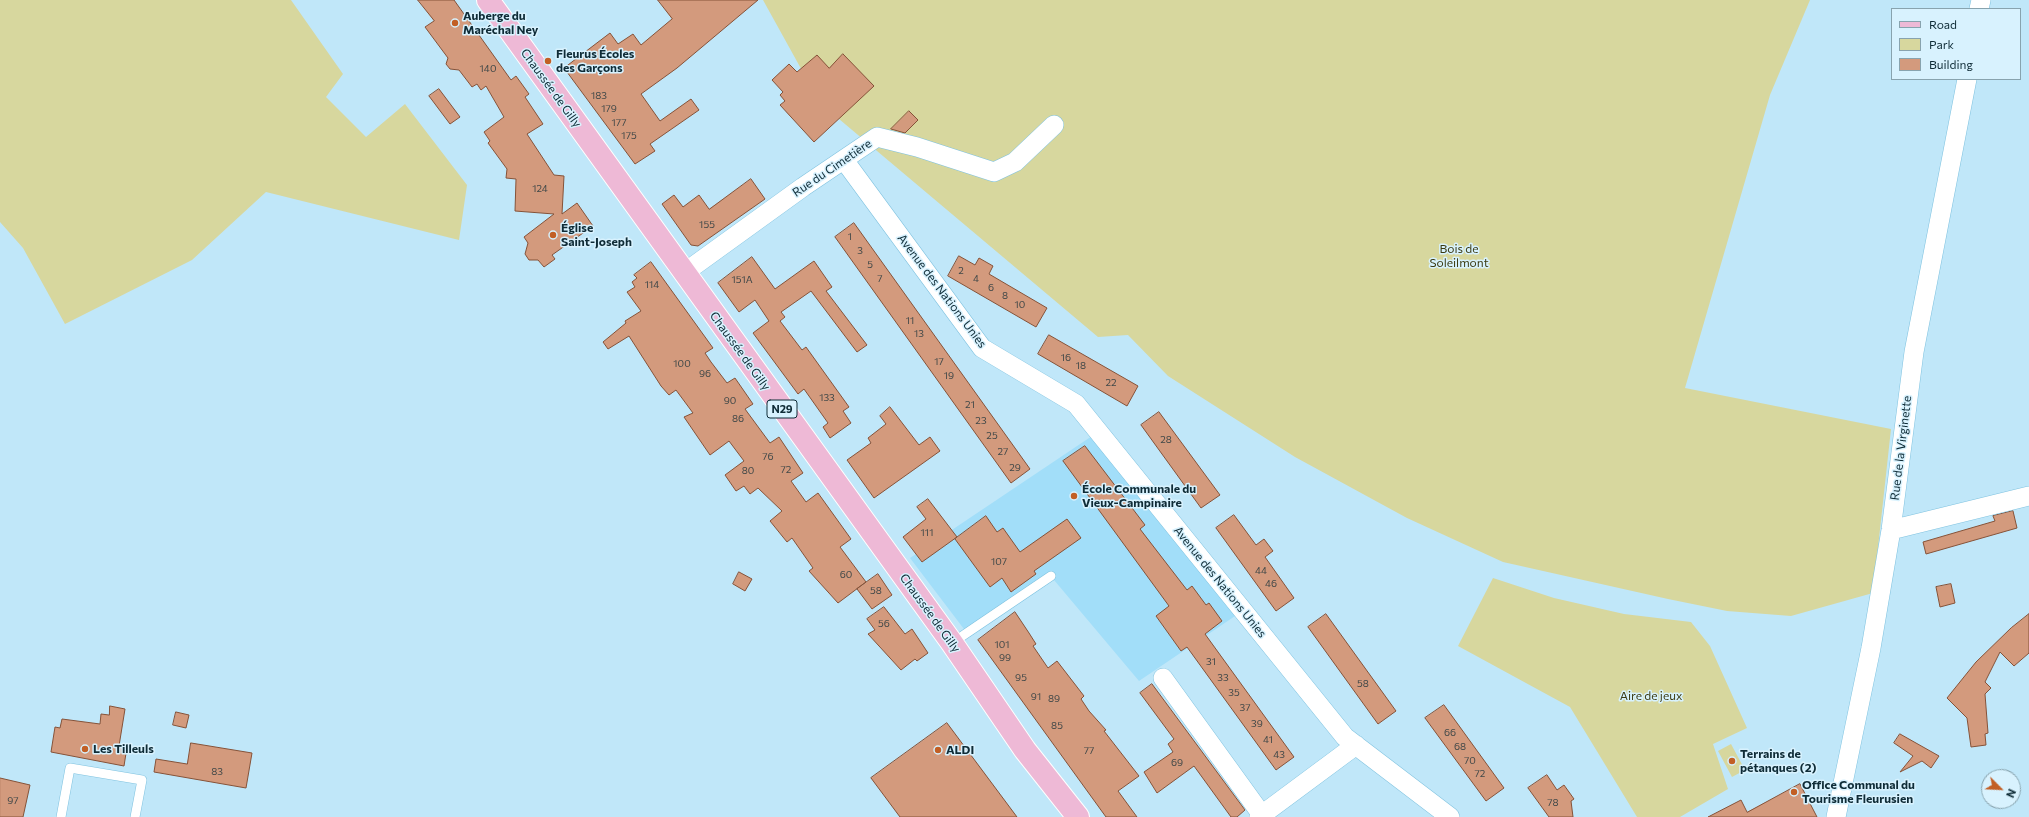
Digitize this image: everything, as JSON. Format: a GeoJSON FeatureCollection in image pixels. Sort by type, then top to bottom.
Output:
{"type":"FeatureCollection","features":[{"type":"Feature","properties":{"kind":"main road","name":"Chaussée de Gilly"},"geometry":{"type":"LineString","coordinates":[[488,0],[952,643],[1025,750],[1078,817]]}},
{"type":"Feature","properties":{"kind":"street","name":"Rue de la Virginette"},"geometry":{"type":"LineString","coordinates":[[1836,817],[1871,648],[1891,530],[1896,477],[1914,352],[1967,80]]}},
{"type":"Feature","properties":{"kind":"street","name":"Rue du Cimetière"},"geometry":{"type":"LineString","coordinates":[[684,273],[803,187],[877,137],[917,147],[994,172],[1015,162],[1054,125]]}},
{"type":"Feature","properties":{"kind":"street","name":"Avenue des Nations Unies"},"geometry":{"type":"LineString","coordinates":[[844,160],[982,348],[1076,404],[1345,737],[1450,817]]}},
{"type":"Feature","properties":{"kind":"street"},"geometry":{"type":"LineString","coordinates":[[1891,530],[2029,496]]}},
{"type":"Feature","properties":{"kind":"street"},"geometry":{"type":"LineString","coordinates":[[1163,678],[1261,816],[1356,745]]}},
{"type":"Feature","properties":{"kind":"lane"},"geometry":{"type":"LineString","coordinates":[[952,643],[1051,576]]}},
{"type":"Feature","properties":{"kind":"lane"},"geometry":{"type":"LineString","coordinates":[[61,817],[70,768],[142,780],[135,817]]}},
{"type":"Feature","properties":{"kind":"shaded area","name":"École Communale du Vieux-Campinaire"},"geometry":{"type":"Polygon","coordinates":[[[1095,434],[1241,612],[1139,681],[1054,580],[970,637],[910,558],[1095,434]]]}},
{"type":"Feature","properties":{"kind":"green space"},"geometry":{"type":"Polygon","coordinates":[[[0,0],[291,0],[343,74],[326,97],[366,137],[405,104],[467,185],[459,240],[266,192],[192,260],[65,324],[23,248],[0,222],[0,0]]]}},
{"type":"Feature","properties":{"kind":"green space","name":"Bois de Soleilmont"},"geometry":{"type":"Polygon","coordinates":[[[763,0],[1810,0],[1770,95],[1685,388],[1891,429],[1873,593],[1791,616],[1727,611],[1503,562],[1407,518],[1295,457],[1168,376],[1128,335],[1098,337],[820,103],[763,0]]]}},
{"type":"Feature","properties":{"kind":"green space","name":"Aire de jeux"},"geometry":{"type":"Polygon","coordinates":[[[1493,578],[1554,598],[1624,614],[1691,622],[1710,646],[1747,728],[1713,744],[1728,789],[1680,817],[1637,817],[1570,707],[1458,646],[1493,578]]]}},
{"type":"Feature","properties":{"kind":"green space","name":"Terrains de pétanques (2)"},"geometry":{"type":"Polygon","coordinates":[[[1731,744],[1745,770],[1732,777],[1718,751],[1731,744]]]}},
{"type":"Feature","properties":{"kind":"building"},"geometry":{"type":"Polygon","coordinates":[[[418,0],[454,0],[511,80],[516,76],[529,94],[525,97],[543,124],[527,134],[554,175],[564,176],[562,214],[577,203],[593,226],[552,255],[555,259],[544,267],[538,260],[529,260],[525,254],[528,243],[524,237],[554,214],[515,211],[516,179],[506,178],[507,169],[488,143],[490,141],[484,132],[504,117],[486,86],[481,90],[477,84],[472,87],[459,70],[450,69],[446,64],[448,58],[425,27],[434,21],[418,0]]]}},
{"type":"Feature","properties":{"kind":"building"},"geometry":{"type":"Polygon","coordinates":[[[658,0],[758,0],[677,68],[641,94],[660,121],[691,99],[699,110],[650,144],[655,151],[635,164],[564,68],[610,33],[618,44],[633,34],[641,45],[672,19],[658,0]]]}},
{"type":"Feature","properties":{"kind":"building"},"geometry":{"type":"Polygon","coordinates":[[[843,54],[874,86],[814,142],[780,105],[785,101],[780,95],[783,92],[772,80],[789,64],[797,72],[817,55],[829,68],[843,54]]]}},
{"type":"Feature","properties":{"kind":"building"},"geometry":{"type":"Polygon","coordinates":[[[439,89],[460,117],[450,124],[429,96],[439,89]]]}},
{"type":"Feature","properties":{"kind":"building"},"geometry":{"type":"Polygon","coordinates":[[[909,111],[918,120],[905,133],[891,129],[909,111]]]}},
{"type":"Feature","properties":{"kind":"building"},"geometry":{"type":"Polygon","coordinates":[[[751,179],[765,199],[698,246],[691,245],[662,204],[674,195],[683,207],[699,195],[709,209],[751,179]]]}},
{"type":"Feature","properties":{"kind":"building"},"geometry":{"type":"Polygon","coordinates":[[[854,223],[1030,469],[1011,483],[835,237],[854,223]]]}},
{"type":"Feature","properties":{"kind":"building"},"geometry":{"type":"Polygon","coordinates":[[[959,256],[975,265],[979,258],[993,266],[989,274],[1047,308],[1036,327],[948,276],[959,256]]]}},
{"type":"Feature","properties":{"kind":"building"},"geometry":{"type":"Polygon","coordinates":[[[752,257],[775,289],[814,261],[832,287],[826,291],[867,345],[857,352],[811,291],[781,312],[785,317],[780,321],[802,350],[806,347],[849,407],[843,411],[851,423],[830,438],[823,427],[828,423],[804,389],[798,394],[753,333],[769,321],[755,300],[739,312],[718,283],[752,257]]]}},
{"type":"Feature","properties":{"kind":"building"},"geometry":{"type":"Polygon","coordinates":[[[651,262],[713,348],[705,353],[711,362],[727,383],[735,378],[753,404],[745,409],[770,443],[779,437],[803,473],[791,481],[806,502],[818,493],[851,539],[840,547],[866,582],[838,603],[809,571],[813,568],[792,538],[787,542],[770,521],[782,511],[758,488],[750,494],[744,486],[736,491],[725,475],[744,461],[729,441],[710,455],[684,417],[693,413],[676,390],[669,395],[661,386],[629,336],[608,349],[603,342],[626,323],[625,321],[641,311],[627,292],[635,287],[632,282],[637,278],[634,275],[651,262]]]}},
{"type":"Feature","properties":{"kind":"building"},"geometry":{"type":"Polygon","coordinates":[[[1049,335],[1138,386],[1127,406],[1038,354],[1049,335]]]}},
{"type":"Feature","properties":{"kind":"building"},"geometry":{"type":"Polygon","coordinates":[[[890,407],[919,445],[930,437],[940,451],[874,498],[847,460],[871,443],[868,438],[886,424],[880,416],[890,407]]]}},
{"type":"Feature","properties":{"kind":"building"},"geometry":{"type":"Polygon","coordinates":[[[1159,412],[1220,495],[1201,508],[1141,425],[1159,412]]]}},
{"type":"Feature","properties":{"kind":"building"},"geometry":{"type":"Polygon","coordinates":[[[1085,446],[1145,525],[1140,529],[1187,590],[1192,586],[1206,605],[1209,603],[1222,621],[1205,634],[1294,757],[1276,770],[1187,647],[1181,651],[1156,616],[1169,606],[1063,461],[1085,446]]]}},
{"type":"Feature","properties":{"kind":"building"},"geometry":{"type":"Polygon","coordinates":[[[928,499],[957,537],[922,562],[903,537],[926,519],[917,507],[928,499]]]}},
{"type":"Feature","properties":{"kind":"building"},"geometry":{"type":"Polygon","coordinates":[[[2013,511],[2017,528],[1926,554],[1923,542],[1995,521],[1993,516],[2013,511]]]}},
{"type":"Feature","properties":{"kind":"building"},"geometry":{"type":"Polygon","coordinates":[[[1234,515],[1256,545],[1264,539],[1273,551],[1265,557],[1294,598],[1276,611],[1216,528],[1234,515]]]}},
{"type":"Feature","properties":{"kind":"building"},"geometry":{"type":"Polygon","coordinates":[[[986,516],[997,532],[1003,528],[1020,552],[1067,519],[1081,538],[1034,571],[1036,574],[1011,592],[1002,578],[990,587],[955,539],[986,516]]]}},
{"type":"Feature","properties":{"kind":"building"},"geometry":{"type":"Polygon","coordinates":[[[739,572],[752,579],[745,591],[733,584],[739,572]]]}},
{"type":"Feature","properties":{"kind":"building"},"geometry":{"type":"Polygon","coordinates":[[[878,574],[892,595],[872,609],[857,589],[878,574]]]}},
{"type":"Feature","properties":{"kind":"building"},"geometry":{"type":"Polygon","coordinates":[[[1951,584],[1955,603],[1940,607],[1936,587],[1951,584]]]}},
{"type":"Feature","properties":{"kind":"building"},"geometry":{"type":"Polygon","coordinates":[[[884,607],[905,634],[912,629],[928,653],[917,661],[915,659],[901,670],[868,634],[875,630],[867,619],[884,607]]]}},
{"type":"Feature","properties":{"kind":"building"},"geometry":{"type":"Polygon","coordinates":[[[1015,612],[1036,644],[1033,646],[1048,668],[1057,661],[1084,696],[1081,699],[1089,711],[1106,730],[1104,731],[1139,776],[1118,791],[1137,817],[1106,817],[978,640],[1015,612]]]}},
{"type":"Feature","properties":{"kind":"building"},"geometry":{"type":"Polygon","coordinates":[[[1326,614],[1396,711],[1378,724],[1308,627],[1326,614]]]}},
{"type":"Feature","properties":{"kind":"building"},"geometry":{"type":"Polygon","coordinates":[[[2029,614],[2029,653],[2014,666],[2000,652],[1985,682],[1991,688],[1985,694],[1988,733],[1985,734],[1986,745],[1971,747],[1967,718],[1947,698],[1976,662],[2011,628],[2029,614]]]}},
{"type":"Feature","properties":{"kind":"building"},"geometry":{"type":"Polygon","coordinates":[[[1152,684],[1245,810],[1237,817],[1231,817],[1194,766],[1157,793],[1144,772],[1173,752],[1168,744],[1174,739],[1140,693],[1152,684]]]}},
{"type":"Feature","properties":{"kind":"building"},"geometry":{"type":"Polygon","coordinates":[[[1444,705],[1504,788],[1486,801],[1425,718],[1444,705]]]}},
{"type":"Feature","properties":{"kind":"building"},"geometry":{"type":"Polygon","coordinates":[[[110,706],[125,709],[119,746],[127,747],[124,766],[51,752],[55,727],[60,728],[62,719],[100,724],[101,714],[109,715],[110,706]]]}},
{"type":"Feature","properties":{"kind":"building"},"geometry":{"type":"Polygon","coordinates":[[[176,712],[189,715],[186,728],[173,725],[176,712]]]}},
{"type":"Feature","properties":{"kind":"building","name":"ALDI"},"geometry":{"type":"Polygon","coordinates":[[[947,723],[1017,817],[900,817],[871,778],[947,723]]]}},
{"type":"Feature","properties":{"kind":"building"},"geometry":{"type":"Polygon","coordinates":[[[1900,734],[1939,756],[1931,768],[1922,761],[1900,772],[1913,756],[1894,743],[1900,734]]]}},
{"type":"Feature","properties":{"kind":"building"},"geometry":{"type":"Polygon","coordinates":[[[191,743],[252,753],[246,788],[154,772],[156,759],[187,764],[191,743]]]}},
{"type":"Feature","properties":{"kind":"building"},"geometry":{"type":"Polygon","coordinates":[[[1547,775],[1557,790],[1564,785],[1574,799],[1571,801],[1573,817],[1549,817],[1528,788],[1547,775]]]}},
{"type":"Feature","properties":{"kind":"building"},"geometry":{"type":"Polygon","coordinates":[[[0,778],[30,785],[23,817],[0,817],[0,778]]]}},
{"type":"Feature","properties":{"kind":"building","name":"Office Communal du Tourisme Fleurusien"},"geometry":{"type":"Polygon","coordinates":[[[1800,784],[1817,817],[1708,817],[1741,800],[1747,812],[1800,784]]]}},
{"type":"Feature","properties":{"kind":"place","name":"Auberge du Maréchal Ney"},"geometry":{"type":"Point","coordinates":[455,23]}},
{"type":"Feature","properties":{"kind":"place","name":"Fleurus Écoles des Garçons"},"geometry":{"type":"Point","coordinates":[548,61]}},
{"type":"Feature","properties":{"kind":"place","name":"Église Saint-Joseph"},"geometry":{"type":"Point","coordinates":[553,235]}},
{"type":"Feature","properties":{"kind":"place","name":"École Communale du Vieux-Campinaire"},"geometry":{"type":"Point","coordinates":[1074,496]}},
{"type":"Feature","properties":{"kind":"place","name":"Les Tilleuls"},"geometry":{"type":"Point","coordinates":[85,749]}},
{"type":"Feature","properties":{"kind":"place","name":"ALDI"},"geometry":{"type":"Point","coordinates":[938,750]}},
{"type":"Feature","properties":{"kind":"place","name":"Terrains de pétanques (2)"},"geometry":{"type":"Point","coordinates":[1732,761]}},
{"type":"Feature","properties":{"kind":"place","name":"Office Communal du Tourisme Fleurusien"},"geometry":{"type":"Point","coordinates":[1794,792]}}]}
